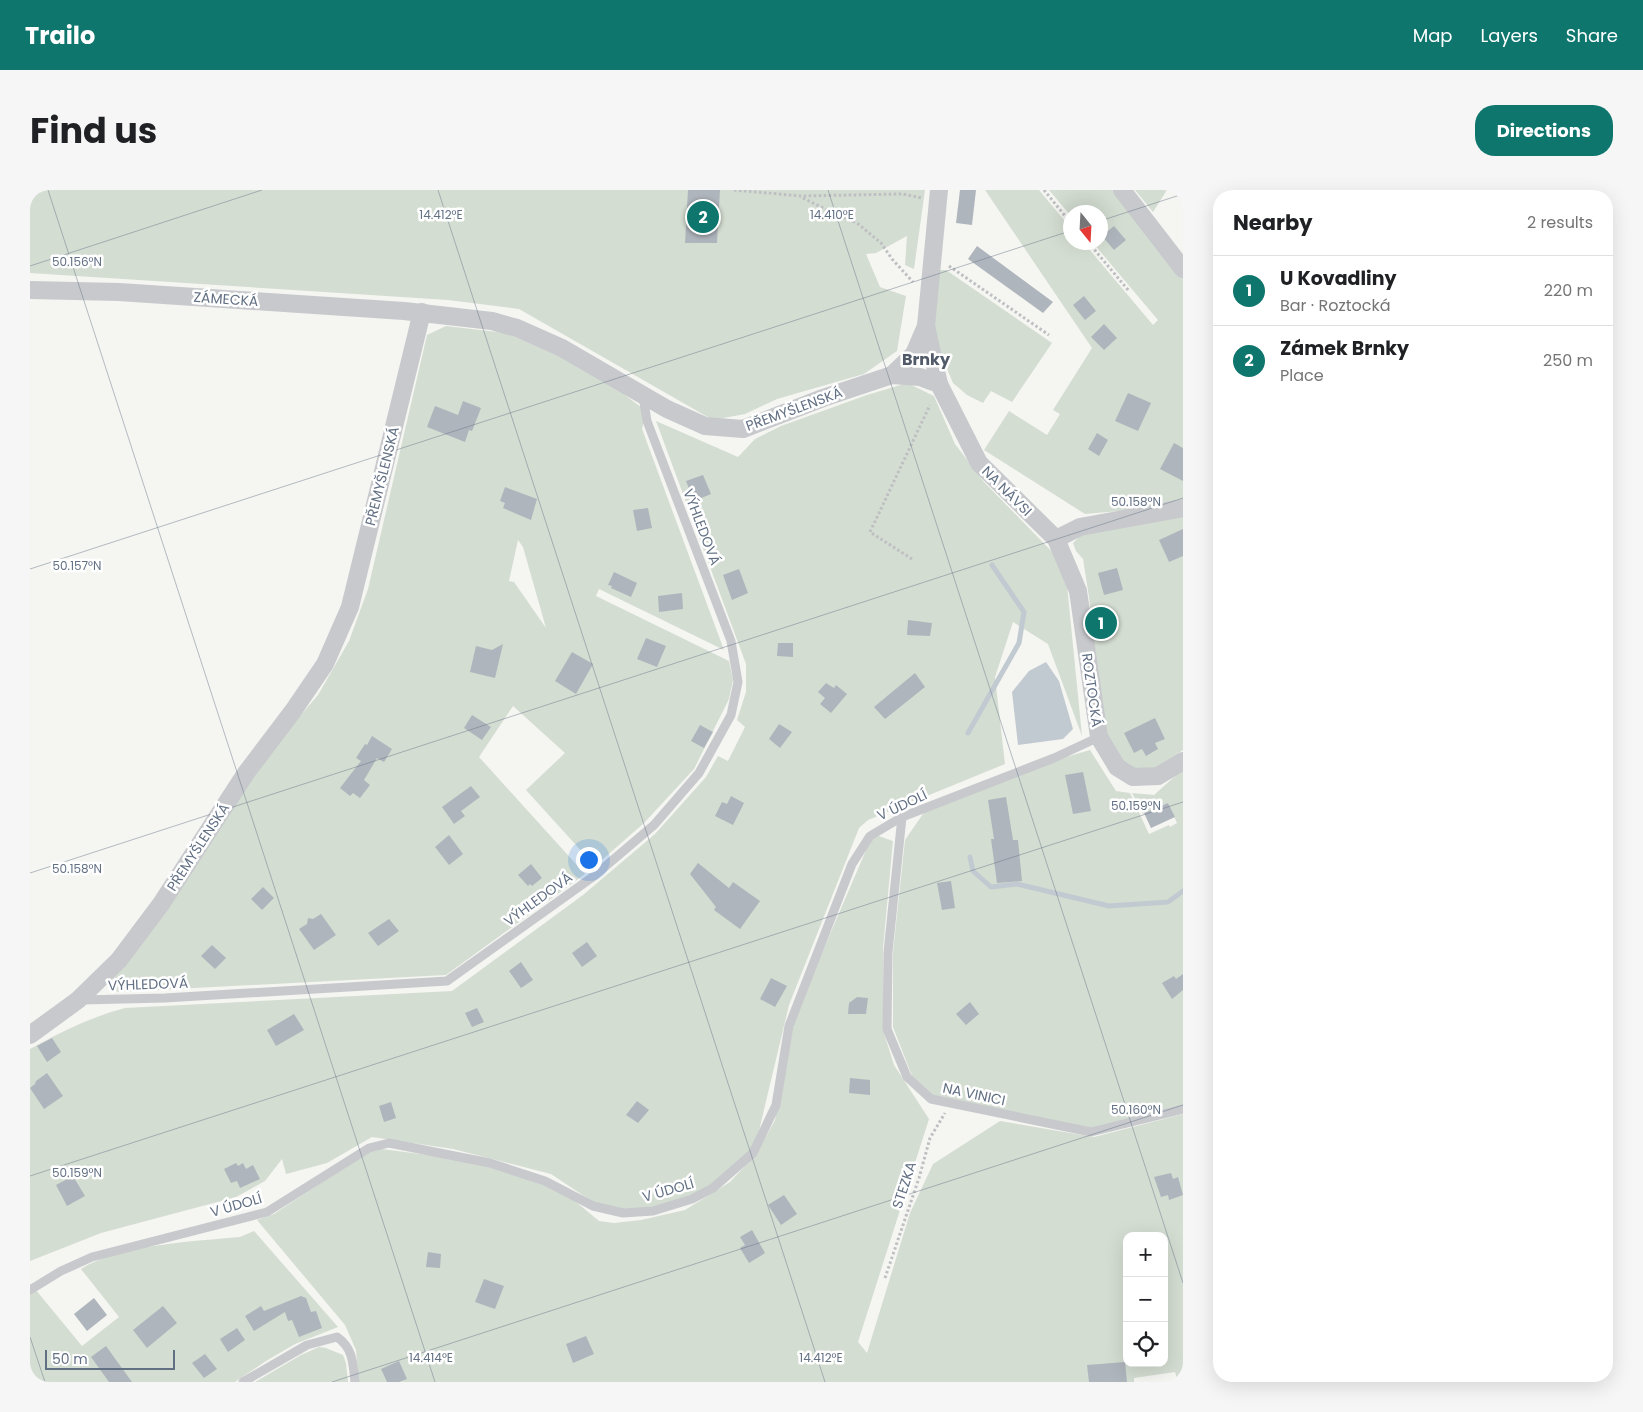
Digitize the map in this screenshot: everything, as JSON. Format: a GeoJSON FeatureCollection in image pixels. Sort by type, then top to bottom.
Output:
{"type":"FeatureCollection","features":[{"type":"Feature","properties":{"kind":"street"},"geometry":{"type":"LineString","coordinates":[[1122,190],[1183,269]]}},
{"type":"Feature","properties":{"kind":"street"},"geometry":{"type":"LineString","coordinates":[[892,375],[914,354],[926,326],[938,196]]}},
{"type":"Feature","properties":{"kind":"street","name":"ZÁMECKÁ"},"geometry":{"type":"LineString","coordinates":[[30,290],[119,292],[422,312]]}},
{"type":"Feature","properties":{"kind":"street","name":"PŘEMYŠLENSKÁ"},"geometry":{"type":"LineString","coordinates":[[30,1035],[78,1000],[119,960],[161,904],[246,773],[293,711],[325,664],[350,607],[422,312],[492,321],[517,328],[562,348],[668,409],[705,426],[743,429],[823,398],[892,375]]}},
{"type":"Feature","properties":{"kind":"street","name":"NA NÁVSI"},"geometry":{"type":"LineString","coordinates":[[926,326],[939,384],[979,463],[1056,539]]}},
{"type":"Feature","properties":{"kind":"street"},"geometry":{"type":"LineString","coordinates":[[892,375],[920,377],[939,384]]}},
{"type":"Feature","properties":{"kind":"street"},"geometry":{"type":"LineString","coordinates":[[1056,539],[1080,527],[1183,508]]}},
{"type":"Feature","properties":{"kind":"street","name":"ROZTOCKÁ"},"geometry":{"type":"LineString","coordinates":[[1056,539],[1078,591],[1099,737],[1117,767],[1133,777],[1158,776],[1183,761]]}},
{"type":"Feature","properties":{"kind":"lane","name":"VÝHLEDOVÁ"},"geometry":{"type":"LineString","coordinates":[[78,1000],[165,998],[447,981],[594,876],[654,825],[699,773],[731,715],[738,682],[731,641],[647,421],[643,394]]}},
{"type":"Feature","properties":{"kind":"lane","name":"V ÚDOLÍ"},"geometry":{"type":"LineString","coordinates":[[30,1290],[62,1271],[92,1257],[267,1212],[369,1148],[389,1143],[490,1163],[545,1180],[593,1206],[623,1213],[653,1211],[692,1199],[714,1188],[753,1152],[776,1105],[789,1026],[852,864],[870,836],[902,817],[1054,758],[1099,737]]}},
{"type":"Feature","properties":{"kind":"lane","name":"NA VINICI"},"geometry":{"type":"LineString","coordinates":[[902,817],[888,952],[887,1029],[907,1078],[930,1099],[1091,1132],[1183,1109]]}},
{"type":"Feature","properties":{"kind":"lane"},"geometry":{"type":"LineString","coordinates":[[243,1382],[307,1344],[336,1337],[346,1344],[353,1362],[354,1382]]}},
{"type":"Feature","properties":{"kind":"path"},"geometry":{"type":"LineString","coordinates":[[734,190],[801,196],[902,194],[938,196]]}},
{"type":"Feature","properties":{"kind":"path"},"geometry":{"type":"LineString","coordinates":[[1044,190],[1063,213]]}},
{"type":"Feature","properties":{"kind":"path"},"geometry":{"type":"LineString","coordinates":[[801,196],[857,223],[881,243],[892,259],[928,300]]}},
{"type":"Feature","properties":{"kind":"path"},"geometry":{"type":"LineString","coordinates":[[1095,250],[1129,291]]}},
{"type":"Feature","properties":{"kind":"path"},"geometry":{"type":"LineString","coordinates":[[932,254],[1049,335]]}},
{"type":"Feature","properties":{"kind":"path"},"geometry":{"type":"LineString","coordinates":[[912,559],[870,532],[924,422],[939,384]]}},
{"type":"Feature","properties":{"kind":"path","name":"STEZKA"},"geometry":{"type":"LineString","coordinates":[[885,1278],[919,1178],[930,1138],[942,1117],[954,1103]]}},
{"type":"Feature","properties":{"kind":"shaded area"},"geometry":{"type":"Polygon","coordinates":[[[30,190],[925,190],[914,269],[905,265],[907,236],[876,253],[866,254],[880,287],[906,296],[897,351],[864,374],[777,399],[745,414],[713,420],[519,309],[448,300],[30,273],[30,190]]]}},
{"type":"Feature","properties":{"kind":"shaded area"},"geometry":{"type":"Polygon","coordinates":[[[985,190],[1039,190],[1063,219],[1063,250],[1090,250],[1153,325],[1158,320],[1099,250],[1108,250],[1108,205],[1063,205],[1063,207],[1049,190],[1115,190],[1183,270],[1183,501],[1131,510],[1085,514],[984,450],[1009,411],[1047,435],[1060,414],[1053,410],[1092,348],[985,190]]]}},
{"type":"Feature","properties":{"kind":"shaded area"},"geometry":{"type":"Polygon","coordinates":[[[1135,190],[1167,190],[1153,212],[1135,190]]]}},
{"type":"Feature","properties":{"kind":"shaded area"},"geometry":{"type":"Polygon","coordinates":[[[938,270],[946,270],[1052,343],[1012,402],[991,391],[983,403],[967,395],[953,383],[939,350],[933,329],[938,270]]]}},
{"type":"Feature","properties":{"kind":"shaded area"},"geometry":{"type":"Polygon","coordinates":[[[446,326],[506,333],[595,372],[646,411],[642,429],[724,650],[599,589],[596,596],[729,661],[733,680],[729,699],[694,769],[644,823],[595,866],[526,790],[565,753],[513,706],[479,757],[585,874],[446,975],[118,992],[112,986],[113,978],[181,884],[260,763],[318,695],[349,641],[368,589],[427,335],[446,326]],[[518,540],[509,581],[514,582],[546,628],[523,547],[518,540]]]}},
{"type":"Feature","properties":{"kind":"shaded area"},"geometry":{"type":"Polygon","coordinates":[[[907,383],[934,396],[955,444],[984,482],[1065,565],[1082,736],[1048,644],[1013,622],[995,677],[1005,764],[868,820],[859,828],[789,1005],[757,1139],[751,1151],[706,1190],[641,1211],[605,1210],[551,1174],[453,1149],[372,1137],[327,1163],[286,1174],[282,1159],[265,1181],[236,1197],[101,1233],[30,1261],[30,1049],[76,1026],[125,1008],[452,991],[583,895],[655,834],[706,777],[718,756],[728,761],[745,727],[737,720],[746,692],[746,664],[656,421],[738,457],[755,439],[781,426],[867,395],[907,383]]]}},
{"type":"Feature","properties":{"kind":"shaded area"},"geometry":{"type":"Polygon","coordinates":[[[1183,515],[1183,750],[1151,771],[1122,767],[1103,735],[1089,597],[1083,559],[1076,551],[1073,543],[1081,535],[1183,515]]]}},
{"type":"Feature","properties":{"kind":"shaded area"},"geometry":{"type":"Polygon","coordinates":[[[1046,662],[1059,681],[1073,729],[1063,739],[1018,745],[1012,692],[1029,671],[1046,662]]]}},
{"type":"Feature","properties":{"kind":"shaded area"},"geometry":{"type":"Polygon","coordinates":[[[1090,750],[1116,791],[1130,793],[1149,834],[1177,823],[1168,803],[1143,814],[1132,793],[1154,795],[1183,769],[1183,1109],[1090,1128],[931,1096],[912,1076],[893,1027],[893,952],[905,840],[925,811],[1039,765],[1090,750]]]}},
{"type":"Feature","properties":{"kind":"shaded area"},"geometry":{"type":"Polygon","coordinates":[[[873,834],[893,841],[883,948],[883,1030],[894,1065],[929,1119],[858,1342],[867,1353],[910,1213],[933,1164],[1000,1121],[1094,1137],[1183,1114],[1183,1382],[1178,1382],[1175,1372],[1134,1378],[1134,1382],[359,1382],[356,1350],[345,1325],[257,1220],[274,1214],[374,1148],[436,1156],[490,1166],[564,1192],[599,1221],[614,1223],[641,1220],[685,1210],[730,1182],[757,1153],[775,1120],[796,1013],[873,834]]]}},
{"type":"Feature","properties":{"kind":"shaded area"},"geometry":{"type":"Polygon","coordinates":[[[254,1231],[338,1327],[295,1344],[235,1382],[30,1382],[30,1292],[35,1289],[82,1346],[119,1317],[81,1269],[115,1254],[136,1249],[240,1237],[254,1231]]]}},
{"type":"Feature","properties":{"kind":"shaded area"},"geometry":{"type":"Polygon","coordinates":[[[319,1347],[343,1355],[348,1382],[255,1382],[301,1355],[319,1347]]]}},
{"type":"Feature","properties":{"kind":"building"},"geometry":{"type":"Polygon","coordinates":[[[688,190],[720,190],[717,243],[685,243],[688,190]]]}},
{"type":"Feature","properties":{"kind":"building"},"geometry":{"type":"Polygon","coordinates":[[[960,190],[976,190],[972,225],[956,223],[960,190]]]}},
{"type":"Feature","properties":{"kind":"building"},"geometry":{"type":"Polygon","coordinates":[[[1114,226],[1126,240],[1114,250],[1108,243],[1108,231],[1114,226]]]}},
{"type":"Feature","properties":{"kind":"building"},"geometry":{"type":"Polygon","coordinates":[[[977,246],[1053,302],[1043,313],[968,259],[977,246]]]}},
{"type":"Feature","properties":{"kind":"building"},"geometry":{"type":"Polygon","coordinates":[[[1084,296],[1096,311],[1085,320],[1073,305],[1084,296]]]}},
{"type":"Feature","properties":{"kind":"building"},"geometry":{"type":"Polygon","coordinates":[[[1104,324],[1117,338],[1104,350],[1091,337],[1104,324]]]}},
{"type":"Feature","properties":{"kind":"building"},"geometry":{"type":"Polygon","coordinates":[[[1128,393],[1151,403],[1138,431],[1115,421],[1128,393]]]}},
{"type":"Feature","properties":{"kind":"building"},"geometry":{"type":"Polygon","coordinates":[[[463,401],[481,408],[472,431],[469,430],[465,442],[427,427],[435,406],[458,415],[463,401]]]}},
{"type":"Feature","properties":{"kind":"building"},"geometry":{"type":"Polygon","coordinates":[[[1097,433],[1108,440],[1099,456],[1088,449],[1097,433]]]}},
{"type":"Feature","properties":{"kind":"building"},"geometry":{"type":"Polygon","coordinates":[[[1174,443],[1183,448],[1183,481],[1160,469],[1174,443]]]}},
{"type":"Feature","properties":{"kind":"building"},"geometry":{"type":"Polygon","coordinates":[[[703,475],[711,494],[694,501],[686,481],[703,475]]]}},
{"type":"Feature","properties":{"kind":"building"},"geometry":{"type":"Polygon","coordinates":[[[505,487],[537,499],[531,520],[503,508],[505,503],[500,501],[505,487]]]}},
{"type":"Feature","properties":{"kind":"building"},"geometry":{"type":"Polygon","coordinates":[[[648,508],[652,528],[637,531],[633,510],[648,508]]]}},
{"type":"Feature","properties":{"kind":"building"},"geometry":{"type":"Polygon","coordinates":[[[1183,529],[1183,556],[1169,562],[1159,540],[1183,529]]]}},
{"type":"Feature","properties":{"kind":"building"},"geometry":{"type":"Polygon","coordinates":[[[1117,568],[1123,590],[1104,595],[1098,573],[1117,568]]]}},
{"type":"Feature","properties":{"kind":"building"},"geometry":{"type":"Polygon","coordinates":[[[739,569],[748,593],[732,600],[723,575],[739,569]]]}},
{"type":"Feature","properties":{"kind":"building"},"geometry":{"type":"Polygon","coordinates":[[[614,572],[637,583],[631,597],[608,585],[614,572]]]}},
{"type":"Feature","properties":{"kind":"building"},"geometry":{"type":"Polygon","coordinates":[[[682,593],[683,609],[659,612],[658,596],[682,593]]]}},
{"type":"Feature","properties":{"kind":"building"},"geometry":{"type":"Polygon","coordinates":[[[1094,611],[1110,611],[1111,636],[1095,637],[1094,611]]]}},
{"type":"Feature","properties":{"kind":"building"},"geometry":{"type":"Polygon","coordinates":[[[908,620],[932,623],[930,636],[907,635],[908,620]]]}},
{"type":"Feature","properties":{"kind":"building"},"geometry":{"type":"Polygon","coordinates":[[[646,638],[666,646],[657,667],[637,659],[646,638]]]}},
{"type":"Feature","properties":{"kind":"building"},"geometry":{"type":"Polygon","coordinates":[[[778,643],[793,643],[793,657],[777,656],[778,643]]]}},
{"type":"Feature","properties":{"kind":"building"},"geometry":{"type":"Polygon","coordinates":[[[503,644],[495,678],[470,672],[476,646],[492,650],[503,644]]]}},
{"type":"Feature","properties":{"kind":"building"},"geometry":{"type":"Polygon","coordinates":[[[572,652],[593,664],[576,694],[555,681],[572,652]]]}},
{"type":"Feature","properties":{"kind":"building"},"geometry":{"type":"Polygon","coordinates":[[[915,673],[925,687],[885,719],[874,707],[915,673]]]}},
{"type":"Feature","properties":{"kind":"building"},"geometry":{"type":"Polygon","coordinates":[[[826,683],[834,688],[836,685],[847,694],[831,713],[820,704],[825,698],[818,692],[826,683]]]}},
{"type":"Feature","properties":{"kind":"building"},"geometry":{"type":"Polygon","coordinates":[[[472,715],[491,727],[482,740],[464,728],[472,715]]]}},
{"type":"Feature","properties":{"kind":"building"},"geometry":{"type":"Polygon","coordinates":[[[1155,718],[1165,739],[1155,743],[1158,749],[1146,756],[1142,749],[1134,753],[1124,733],[1155,718]]]}},
{"type":"Feature","properties":{"kind":"building"},"geometry":{"type":"Polygon","coordinates":[[[779,724],[792,732],[780,748],[769,739],[779,724]]]}},
{"type":"Feature","properties":{"kind":"building"},"geometry":{"type":"Polygon","coordinates":[[[700,725],[713,732],[704,748],[691,741],[700,725]]]}},
{"type":"Feature","properties":{"kind":"building"},"geometry":{"type":"Polygon","coordinates":[[[372,736],[392,749],[384,762],[377,758],[364,780],[370,785],[360,798],[353,793],[350,796],[340,788],[361,761],[356,758],[372,736]]]}},
{"type":"Feature","properties":{"kind":"building"},"geometry":{"type":"Polygon","coordinates":[[[1083,772],[1091,811],[1073,814],[1065,775],[1083,772]]]}},
{"type":"Feature","properties":{"kind":"building"},"geometry":{"type":"Polygon","coordinates":[[[471,786],[480,797],[461,811],[465,816],[454,824],[442,807],[471,786]]]}},
{"type":"Feature","properties":{"kind":"building"},"geometry":{"type":"Polygon","coordinates":[[[731,796],[744,803],[733,825],[715,816],[722,802],[727,804],[731,796]]]}},
{"type":"Feature","properties":{"kind":"building"},"geometry":{"type":"Polygon","coordinates":[[[1006,797],[1013,840],[1018,840],[1022,881],[997,883],[991,839],[994,839],[988,800],[1006,797]]]}},
{"type":"Feature","properties":{"kind":"building"},"geometry":{"type":"Polygon","coordinates":[[[1168,803],[1175,817],[1151,828],[1144,813],[1168,803]]]}},
{"type":"Feature","properties":{"kind":"building"},"geometry":{"type":"Polygon","coordinates":[[[449,835],[463,854],[449,865],[435,847],[449,835]]]}},
{"type":"Feature","properties":{"kind":"building"},"geometry":{"type":"Polygon","coordinates":[[[698,863],[729,888],[733,882],[760,901],[740,929],[714,910],[716,907],[690,874],[698,863]]]}},
{"type":"Feature","properties":{"kind":"building"},"geometry":{"type":"Polygon","coordinates":[[[531,864],[542,878],[532,886],[530,884],[528,886],[518,875],[531,864]]]}},
{"type":"Feature","properties":{"kind":"building"},"geometry":{"type":"Polygon","coordinates":[[[951,881],[955,908],[942,910],[937,883],[951,881]]]}},
{"type":"Feature","properties":{"kind":"building"},"geometry":{"type":"Polygon","coordinates":[[[263,887],[274,898],[262,910],[251,899],[263,887]]]}},
{"type":"Feature","properties":{"kind":"building"},"geometry":{"type":"Polygon","coordinates":[[[321,914],[336,935],[314,950],[299,929],[307,924],[308,918],[313,919],[321,914]]]}},
{"type":"Feature","properties":{"kind":"building"},"geometry":{"type":"Polygon","coordinates":[[[389,919],[399,931],[378,946],[368,933],[389,919]]]}},
{"type":"Feature","properties":{"kind":"building"},"geometry":{"type":"Polygon","coordinates":[[[587,942],[597,956],[582,967],[572,953],[587,942]]]}},
{"type":"Feature","properties":{"kind":"building"},"geometry":{"type":"Polygon","coordinates":[[[212,945],[226,958],[215,969],[201,956],[212,945]]]}},
{"type":"Feature","properties":{"kind":"building"},"geometry":{"type":"Polygon","coordinates":[[[521,962],[533,980],[521,988],[509,971],[521,962]]]}},
{"type":"Feature","properties":{"kind":"building"},"geometry":{"type":"Polygon","coordinates":[[[1183,974],[1183,990],[1172,999],[1162,983],[1174,976],[1176,979],[1183,974]]]}},
{"type":"Feature","properties":{"kind":"building"},"geometry":{"type":"Polygon","coordinates":[[[771,978],[787,986],[775,1007],[760,999],[771,978]]]}},
{"type":"Feature","properties":{"kind":"building"},"geometry":{"type":"Polygon","coordinates":[[[857,997],[868,998],[866,1014],[848,1014],[849,1003],[857,997]]]}},
{"type":"Feature","properties":{"kind":"building"},"geometry":{"type":"Polygon","coordinates":[[[970,1002],[979,1014],[966,1025],[956,1014],[970,1002]]]}},
{"type":"Feature","properties":{"kind":"building"},"geometry":{"type":"Polygon","coordinates":[[[477,1008],[484,1022],[472,1027],[465,1013],[477,1008]]]}},
{"type":"Feature","properties":{"kind":"building"},"geometry":{"type":"Polygon","coordinates":[[[294,1014],[304,1030],[276,1046],[267,1030],[294,1014]]]}},
{"type":"Feature","properties":{"kind":"building"},"geometry":{"type":"Polygon","coordinates":[[[52,1038],[61,1052],[47,1062],[37,1046],[52,1038]]]}},
{"type":"Feature","properties":{"kind":"building"},"geometry":{"type":"Polygon","coordinates":[[[47,1073],[63,1096],[44,1109],[30,1088],[47,1073]]]}},
{"type":"Feature","properties":{"kind":"building"},"geometry":{"type":"Polygon","coordinates":[[[850,1078],[870,1080],[870,1095],[849,1093],[850,1078]]]}},
{"type":"Feature","properties":{"kind":"building"},"geometry":{"type":"Polygon","coordinates":[[[637,1101],[649,1110],[638,1123],[626,1115],[637,1101]]]}},
{"type":"Feature","properties":{"kind":"building"},"geometry":{"type":"Polygon","coordinates":[[[391,1102],[396,1118],[384,1122],[379,1106],[391,1102]]]}},
{"type":"Feature","properties":{"kind":"building"},"geometry":{"type":"Polygon","coordinates":[[[236,1163],[238,1166],[243,1163],[246,1169],[253,1165],[260,1179],[240,1188],[237,1181],[231,1183],[224,1169],[236,1163]]]}},
{"type":"Feature","properties":{"kind":"building"},"geometry":{"type":"Polygon","coordinates":[[[1171,1173],[1173,1179],[1178,1177],[1183,1195],[1169,1200],[1168,1195],[1161,1197],[1154,1177],[1171,1173]]]}},
{"type":"Feature","properties":{"kind":"building"},"geometry":{"type":"Polygon","coordinates":[[[73,1176],[85,1196],[67,1206],[56,1185],[73,1176]]]}},
{"type":"Feature","properties":{"kind":"building"},"geometry":{"type":"Polygon","coordinates":[[[784,1195],[797,1214],[781,1225],[768,1205],[784,1195]]]}},
{"type":"Feature","properties":{"kind":"building"},"geometry":{"type":"Polygon","coordinates":[[[752,1230],[765,1253],[749,1263],[740,1248],[745,1245],[740,1237],[752,1230]]]}},
{"type":"Feature","properties":{"kind":"building"},"geometry":{"type":"Polygon","coordinates":[[[428,1252],[441,1254],[440,1268],[426,1267],[428,1252]]]}},
{"type":"Feature","properties":{"kind":"building"},"geometry":{"type":"Polygon","coordinates":[[[484,1279],[504,1286],[495,1309],[475,1302],[484,1279]]]}},
{"type":"Feature","properties":{"kind":"building"},"geometry":{"type":"Polygon","coordinates":[[[301,1296],[306,1298],[311,1312],[316,1311],[322,1328],[299,1337],[292,1320],[288,1321],[285,1312],[254,1331],[245,1316],[261,1306],[264,1311],[301,1296]]]}},
{"type":"Feature","properties":{"kind":"building"},"geometry":{"type":"Polygon","coordinates":[[[94,1298],[107,1315],[87,1331],[74,1314],[94,1298]]]}},
{"type":"Feature","properties":{"kind":"building"},"geometry":{"type":"Polygon","coordinates":[[[163,1306],[177,1323],[147,1348],[133,1330],[163,1306]]]}},
{"type":"Feature","properties":{"kind":"building"},"geometry":{"type":"Polygon","coordinates":[[[237,1328],[245,1340],[228,1352],[220,1339],[237,1328]]]}},
{"type":"Feature","properties":{"kind":"building"},"geometry":{"type":"Polygon","coordinates":[[[586,1336],[594,1354],[573,1363],[566,1344],[586,1336]]]}},
{"type":"Feature","properties":{"kind":"building"},"geometry":{"type":"Polygon","coordinates":[[[106,1346],[132,1382],[109,1382],[91,1357],[106,1346]]]}},
{"type":"Feature","properties":{"kind":"building"},"geometry":{"type":"Polygon","coordinates":[[[205,1354],[217,1369],[204,1378],[192,1363],[205,1354]]]}},
{"type":"Feature","properties":{"kind":"building"},"geometry":{"type":"Polygon","coordinates":[[[399,1361],[407,1379],[399,1382],[387,1382],[381,1369],[399,1361]]]}},
{"type":"Feature","properties":{"kind":"building"},"geometry":{"type":"Polygon","coordinates":[[[1123,1362],[1127,1382],[1089,1382],[1087,1365],[1123,1362]]]}},
{"type":"Feature","properties":{"kind":"waterway"},"geometry":{"type":"LineString","coordinates":[[968,733],[1019,643],[1024,612],[992,565]]}},
{"type":"Feature","properties":{"kind":"waterway"},"geometry":{"type":"LineString","coordinates":[[970,857],[973,871],[991,887],[1017,884],[1109,906],[1168,902],[1183,891]]}},
{"type":"Feature","properties":{"kind":"place","name":"Zámek Brnky"},"geometry":{"type":"Point","coordinates":[703,217]}},
{"type":"Feature","properties":{"kind":"place","name":"U Kovadliny"},"geometry":{"type":"Point","coordinates":[1101,623]}},
{"type":"Feature","properties":{"kind":"district","name":"Brnky"},"geometry":{"type":"Point","coordinates":[926,359]}}]}
